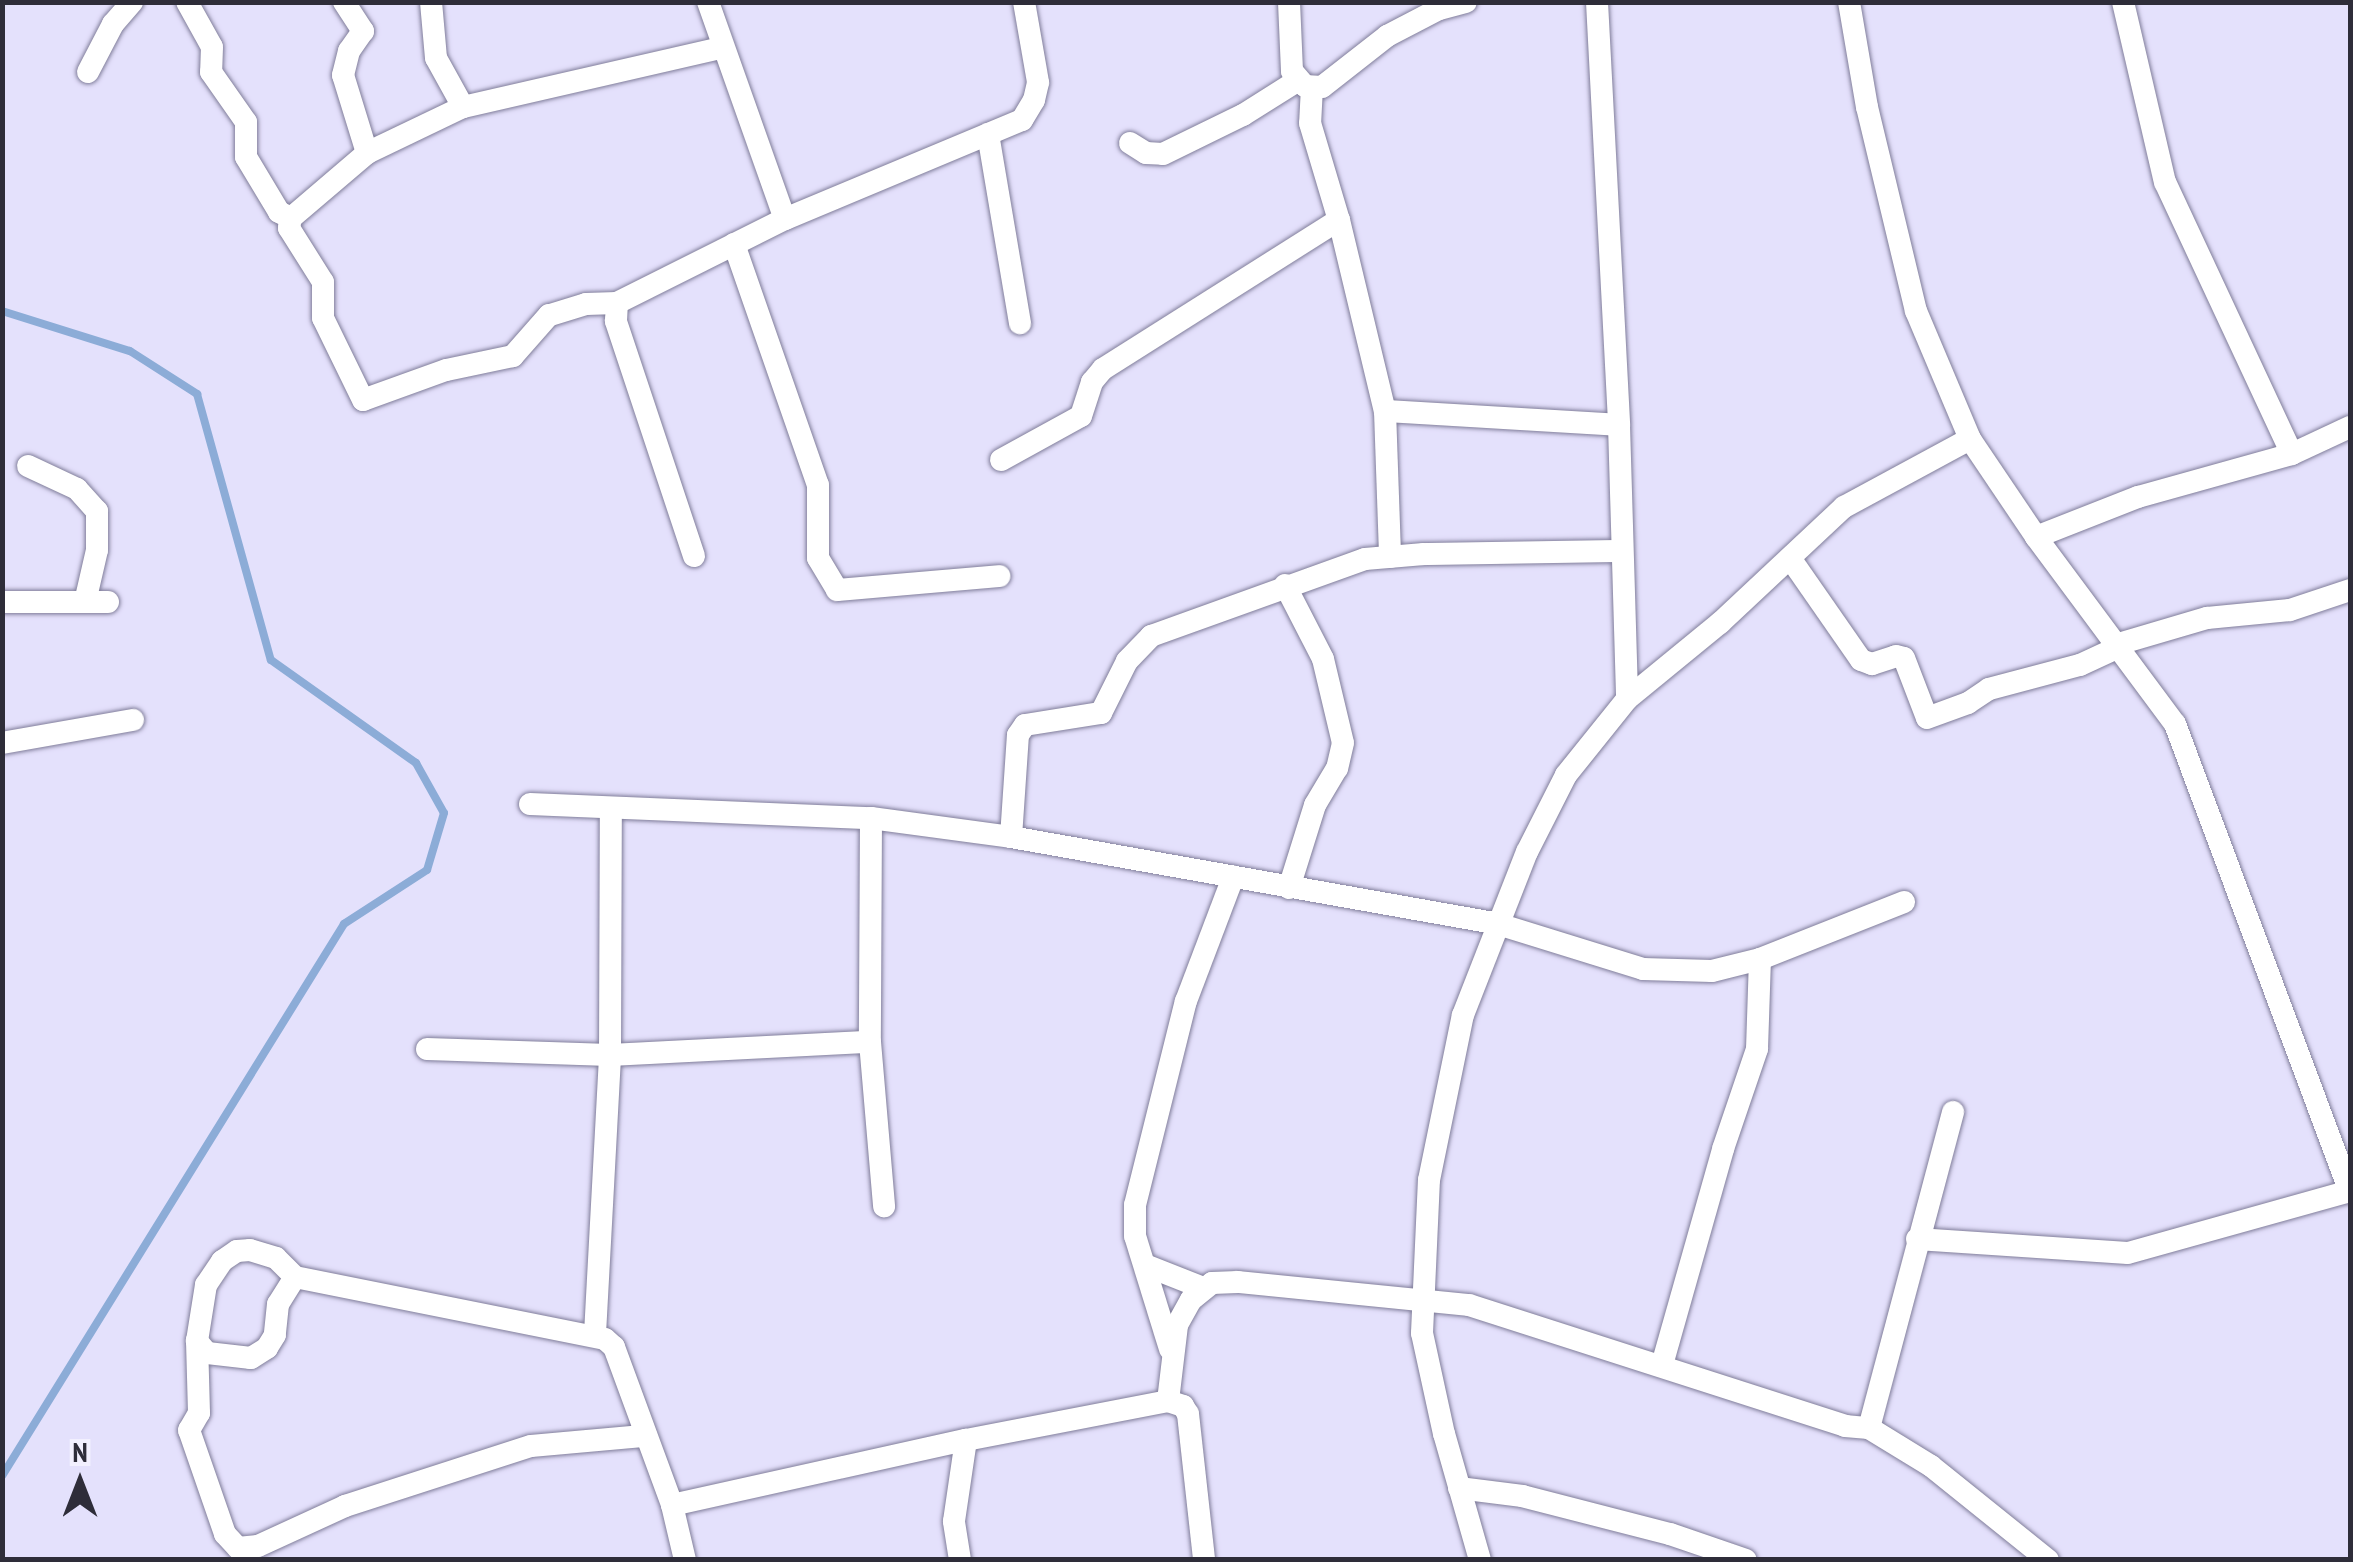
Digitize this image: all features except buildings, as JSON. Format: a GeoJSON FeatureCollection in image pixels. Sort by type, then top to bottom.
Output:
{"type":"FeatureCollection","features":[{"type":"Feature","properties":{"kind":"street"},"geometry":{"type":"LineString","coordinates":[[88,72],[113,24],[132,2]]}},
{"type":"Feature","properties":{"kind":"street"},"geometry":{"type":"LineString","coordinates":[[187,2],[212,46],[211,72],[246,122],[246,157],[279,212],[292,218]]}},
{"type":"Feature","properties":{"kind":"street"},"geometry":{"type":"LineString","coordinates":[[344,2],[363,31],[349,51],[343,74],[367,152]]}},
{"type":"Feature","properties":{"kind":"street"},"geometry":{"type":"LineString","coordinates":[[431,2],[436,58],[462,107]]}},
{"type":"Feature","properties":{"kind":"street"},"geometry":{"type":"LineString","coordinates":[[708,2],[785,219]]}},
{"type":"Feature","properties":{"kind":"street"},"geometry":{"type":"LineString","coordinates":[[722,48],[462,107],[367,152],[292,218],[290,237],[324,282],[324,318],[362,400],[446,370],[513,356],[549,315],[586,304],[617,303],[785,219],[1022,120],[1034,100],[1038,82],[1024,2]]}},
{"type":"Feature","properties":{"kind":"street"},"geometry":{"type":"LineString","coordinates":[[1289,2],[1292,71],[1304,84],[1310,123],[1339,220],[1385,411],[1390,557]]}},
{"type":"Feature","properties":{"kind":"street"},"geometry":{"type":"LineString","coordinates":[[1130,143],[1146,152],[1163,154],[1304,84],[1322,87],[1386,36],[1466,2]]}},
{"type":"Feature","properties":{"kind":"street"},"geometry":{"type":"LineString","coordinates":[[1598,2],[1619,425],[1627,699]]}},
{"type":"Feature","properties":{"kind":"street"},"geometry":{"type":"LineString","coordinates":[[1849,2],[1867,107],[1916,311],[1970,438],[2036,537],[2175,724],[2350,1191],[2128,1253],[1917,1239]]}},
{"type":"Feature","properties":{"kind":"street"},"geometry":{"type":"LineString","coordinates":[[2123,2],[2164,182],[2292,454]]}},
{"type":"Feature","properties":{"kind":"street"},"geometry":{"type":"LineString","coordinates":[[988,134],[1020,324]]}},
{"type":"Feature","properties":{"kind":"street"},"geometry":{"type":"LineString","coordinates":[[1001,460],[1081,416],[1092,382],[1103,369],[1339,220]]}},
{"type":"Feature","properties":{"kind":"street"},"geometry":{"type":"LineString","coordinates":[[734,244],[818,485],[818,558],[837,590],[1000,576]]}},
{"type":"Feature","properties":{"kind":"street"},"geometry":{"type":"LineString","coordinates":[[617,303],[616,322],[694,556]]}},
{"type":"Feature","properties":{"kind":"street"},"geometry":{"type":"LineString","coordinates":[[1385,411],[1619,425]]}},
{"type":"Feature","properties":{"kind":"street"},"geometry":{"type":"LineString","coordinates":[[2036,537],[2138,497],[2292,454],[2350,427]]}},
{"type":"Feature","properties":{"kind":"street"},"geometry":{"type":"LineString","coordinates":[[1480,1560],[1422,1333],[1421,1299],[1428,1180],[1463,1015],[1498,924],[1566,775],[1627,699],[1844,507],[1970,438]]}},
{"type":"Feature","properties":{"kind":"street"},"geometry":{"type":"LineString","coordinates":[[2,602],[96,602],[98,511],[77,490],[28,466]]}},
{"type":"Feature","properties":{"kind":"street"},"geometry":{"type":"LineString","coordinates":[[1011,837],[1018,735],[1025,726],[1100,713],[1127,661],[1152,636],[1284,585],[1364,560],[1621,551]]}},
{"type":"Feature","properties":{"kind":"street"},"geometry":{"type":"LineString","coordinates":[[1790,558],[1861,660],[1872,664],[1896,656],[1904,658],[1927,718],[1968,703],[1989,689],[2080,664],[2116,647],[2207,618],[2290,610],[2350,590]]}},
{"type":"Feature","properties":{"kind":"street"},"geometry":{"type":"LineString","coordinates":[[1284,585],[1323,659],[1343,742],[1338,768],[1314,805],[1289,888]]}},
{"type":"Feature","properties":{"kind":"street"},"geometry":{"type":"LineString","coordinates":[[2,743],[133,720]]}},
{"type":"Feature","properties":{"kind":"street"},"geometry":{"type":"LineString","coordinates":[[530,804],[871,818],[1011,837],[1498,924],[1644,969],[1712,971],[1760,959],[1904,902]]}},
{"type":"Feature","properties":{"kind":"street"},"geometry":{"type":"LineString","coordinates":[[595,1334],[610,1055],[611,808]]}},
{"type":"Feature","properties":{"kind":"street"},"geometry":{"type":"LineString","coordinates":[[871,818],[870,1042],[884,1206]]}},
{"type":"Feature","properties":{"kind":"street"},"geometry":{"type":"LineString","coordinates":[[1172,1357],[1135,1236],[1135,1205],[1186,1001],[1233,877]]}},
{"type":"Feature","properties":{"kind":"street"},"geometry":{"type":"LineString","coordinates":[[1662,1365],[1723,1149],[1757,1050],[1760,959]]}},
{"type":"Feature","properties":{"kind":"street"},"geometry":{"type":"LineString","coordinates":[[427,1049],[610,1055],[870,1042]]}},
{"type":"Feature","properties":{"kind":"street"},"geometry":{"type":"LineString","coordinates":[[1870,1428],[1953,1112]]}},
{"type":"Feature","properties":{"kind":"street"},"geometry":{"type":"LineString","coordinates":[[643,1436],[531,1446],[345,1506],[260,1553],[238,1548],[225,1534],[190,1430],[199,1414],[196,1341],[206,1284],[222,1261],[237,1251],[250,1250],[276,1258],[295,1277],[595,1334],[614,1347],[643,1436],[672,1505],[685,1560]]}},
{"type":"Feature","properties":{"kind":"street"},"geometry":{"type":"LineString","coordinates":[[1145,1264],[1202,1288],[1238,1282],[1469,1306],[1845,1426],[1870,1428],[1932,1466],[2048,1560]]}},
{"type":"Feature","properties":{"kind":"street"},"geometry":{"type":"LineString","coordinates":[[196,1341],[207,1352],[252,1358],[267,1348],[275,1335],[278,1304],[295,1277]]}},
{"type":"Feature","properties":{"kind":"street"},"geometry":{"type":"LineString","coordinates":[[1168,1402],[1177,1325],[1202,1288]]}},
{"type":"Feature","properties":{"kind":"street"},"geometry":{"type":"LineString","coordinates":[[672,1505],[966,1440],[1168,1402],[1182,1406],[1188,1414],[1204,1560]]}},
{"type":"Feature","properties":{"kind":"street"},"geometry":{"type":"LineString","coordinates":[[960,1560],[954,1521],[966,1440]]}},
{"type":"Feature","properties":{"kind":"street"},"geometry":{"type":"LineString","coordinates":[[1459,1488],[1541,1501],[1670,1534],[1746,1560]]}},
{"type":"Feature","properties":{"kind":"waterway"},"geometry":{"type":"LineString","coordinates":[[2,311],[130,351],[197,394],[271,660],[416,763],[444,813],[427,870],[344,924],[2,1476]]}}]}
